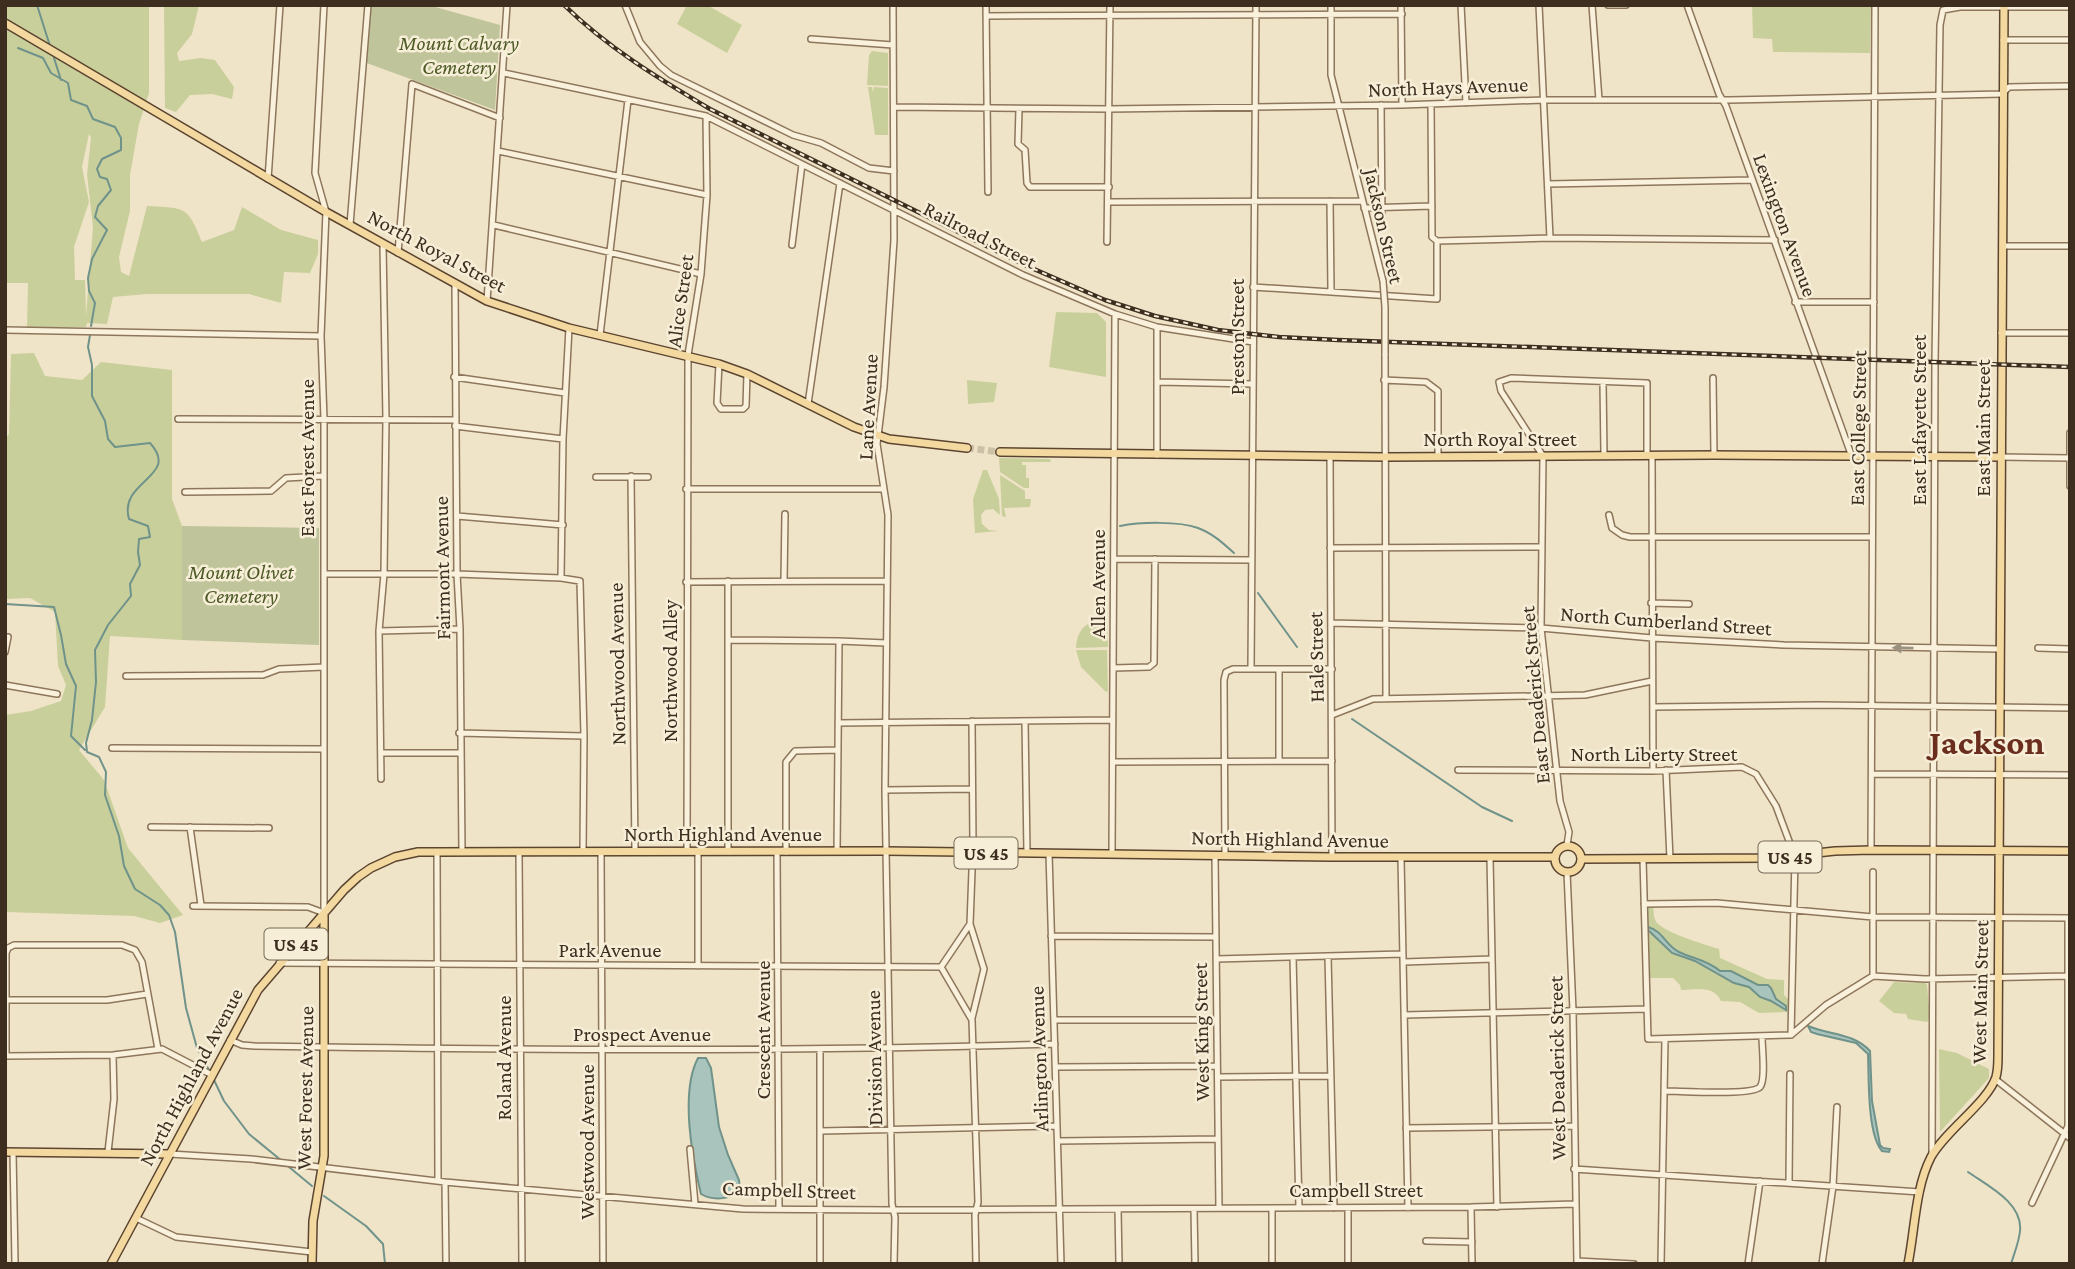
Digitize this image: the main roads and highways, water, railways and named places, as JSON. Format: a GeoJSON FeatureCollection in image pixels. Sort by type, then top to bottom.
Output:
{"type":"FeatureCollection","features":[{"type":"Feature","properties":{"kind":"main road","name":"East Main Street"},"geometry":{"type":"LineString","coordinates":[[2000,850],[2004,6]]}},
{"type":"Feature","properties":{"kind":"main road","name":"North Royal Street"},"geometry":{"type":"LineString","coordinates":[[5,23],[268,179],[487,301],[569,328],[719,364],[747,374],[854,427],[878,436],[967,448]]}},
{"type":"Feature","properties":{"kind":"main road","name":"North Royal Street"},"geometry":{"type":"LineString","coordinates":[[1000,452],[1330,457],[2000,457]]}},
{"type":"Feature","properties":{"kind":"main road"},"geometry":{"type":"LineString","coordinates":[[1567,845],[1575,848],[1581,859],[1575,869],[1567,872],[1560,869],[1555,857],[1559,849],[1567,845]]}},
{"type":"Feature","properties":{"kind":"main road","name":"US 45"},"geometry":{"type":"LineString","coordinates":[[1581,859],[1795,857],[1835,851],[1871,850],[2070,850]]}},
{"type":"Feature","properties":{"kind":"main road","name":"West Main Street"},"geometry":{"type":"LineString","coordinates":[[1908,1264],[1920,1192],[1933,1154],[1995,1079],[1998,1056],[2000,850]]}},
{"type":"Feature","properties":{"kind":"main road","name":"North Highland Avenue"},"geometry":{"type":"LineString","coordinates":[[111,1264],[258,990],[344,890],[370,868],[405,854],[886,851],[1401,858],[1555,857]]}},
{"type":"Feature","properties":{"kind":"main road","name":"West Forest Avenue"},"geometry":{"type":"LineString","coordinates":[[312,1264],[313,1222],[323,1168],[324,913]]}},
{"type":"Feature","properties":{"kind":"main road","name":"Campbell Street"},"geometry":{"type":"LineString","coordinates":[[9,1152],[170,1154]]}},
{"type":"Feature","properties":{"kind":"water"},"geometry":{"type":"Polygon","coordinates":[[[1648,927],[1679,952],[1720,971],[1731,971],[1758,985],[1768,985],[1776,999],[1786,1006],[1786,1010],[1760,997],[1749,987],[1734,983],[1695,961],[1672,953],[1648,927]]]}},
{"type":"Feature","properties":{"kind":"water"},"geometry":{"type":"Polygon","coordinates":[[[1808,1026],[1857,1041],[1870,1051],[1872,1101],[1880,1145],[1890,1149],[1889,1152],[1882,1151],[1874,1132],[1868,1054],[1856,1043],[1811,1032],[1808,1026]]]}},
{"type":"Feature","properties":{"kind":"water"},"geometry":{"type":"Polygon","coordinates":[[[698,1058],[706,1058],[711,1068],[719,1127],[739,1180],[740,1190],[726,1198],[711,1198],[701,1194],[691,1144],[690,1088],[698,1058]]]}},
{"type":"Feature","properties":{"kind":"waterway"},"geometry":{"type":"LineString","coordinates":[[37,5],[50,46]]}},
{"type":"Feature","properties":{"kind":"waterway"},"geometry":{"type":"LineString","coordinates":[[18,48],[43,58],[51,73],[68,83],[71,100],[87,106],[93,119],[115,127],[121,138],[121,150],[102,159],[97,169],[100,177],[107,179],[111,190],[98,206],[95,217],[107,230],[92,259],[88,278],[89,291],[95,303],[91,326]]}},
{"type":"Feature","properties":{"kind":"waterway"},"geometry":{"type":"LineString","coordinates":[[54,58],[61,80]]}},
{"type":"Feature","properties":{"kind":"waterway"},"geometry":{"type":"LineString","coordinates":[[90,335],[88,347],[92,365],[92,396],[105,421],[108,439],[115,447],[150,443],[158,454],[158,464],[132,495],[128,506],[129,519],[148,526],[150,537],[139,539],[140,565],[130,584],[131,596],[108,625],[95,650],[96,682],[92,720],[86,743],[87,752],[99,757],[106,772],[105,795],[119,836],[124,866],[135,889],[160,905],[169,915],[175,932],[186,1008],[197,1048],[209,1070]]}},
{"type":"Feature","properties":{"kind":"waterway"},"geometry":{"type":"LineString","coordinates":[[1120,526],[1159,523],[1190,526],[1213,535],[1234,553]]}},
{"type":"Feature","properties":{"kind":"waterway"},"geometry":{"type":"LineString","coordinates":[[1258,593],[1297,647]]}},
{"type":"Feature","properties":{"kind":"waterway"},"geometry":{"type":"LineString","coordinates":[[5,604],[54,607],[66,664],[76,686],[71,736],[85,750]]}},
{"type":"Feature","properties":{"kind":"waterway"},"geometry":{"type":"LineString","coordinates":[[1352,719],[1482,807],[1512,821]]}},
{"type":"Feature","properties":{"kind":"waterway"},"geometry":{"type":"LineString","coordinates":[[214,1080],[224,1101],[249,1134],[282,1161]]}},
{"type":"Feature","properties":{"kind":"waterway"},"geometry":{"type":"LineString","coordinates":[[289,1167],[312,1186]]}},
{"type":"Feature","properties":{"kind":"waterway"},"geometry":{"type":"LineString","coordinates":[[1968,1172],[2003,1196],[2016,1212],[2020,1231],[2011,1264]]}},
{"type":"Feature","properties":{"kind":"waterway"},"geometry":{"type":"LineString","coordinates":[[324,1196],[366,1226],[383,1244],[385,1264]]}},
{"type":"Feature","properties":{"kind":"tunnel"},"geometry":{"type":"LineString","coordinates":[[967,448],[1000,452]]}},
{"type":"Feature","properties":{"kind":"railway"},"geometry":{"type":"LineString","coordinates":[[564,5],[616,49],[710,109],[1027,266],[1105,300],[1155,316],[1218,330],[1279,337],[2070,367]]}},
{"type":"Feature","properties":{"kind":"district","name":"Jackson"},"geometry":{"type":"Point","coordinates":[1987,742]}},
{"type":"Feature","properties":{"kind":"park label","name":"Mount Calvary Cemetery"},"geometry":{"type":"Point","coordinates":[459,55]}},
{"type":"Feature","properties":{"kind":"park label","name":"Mount Olivet Cemetery"},"geometry":{"type":"Point","coordinates":[241,584]}}]}
